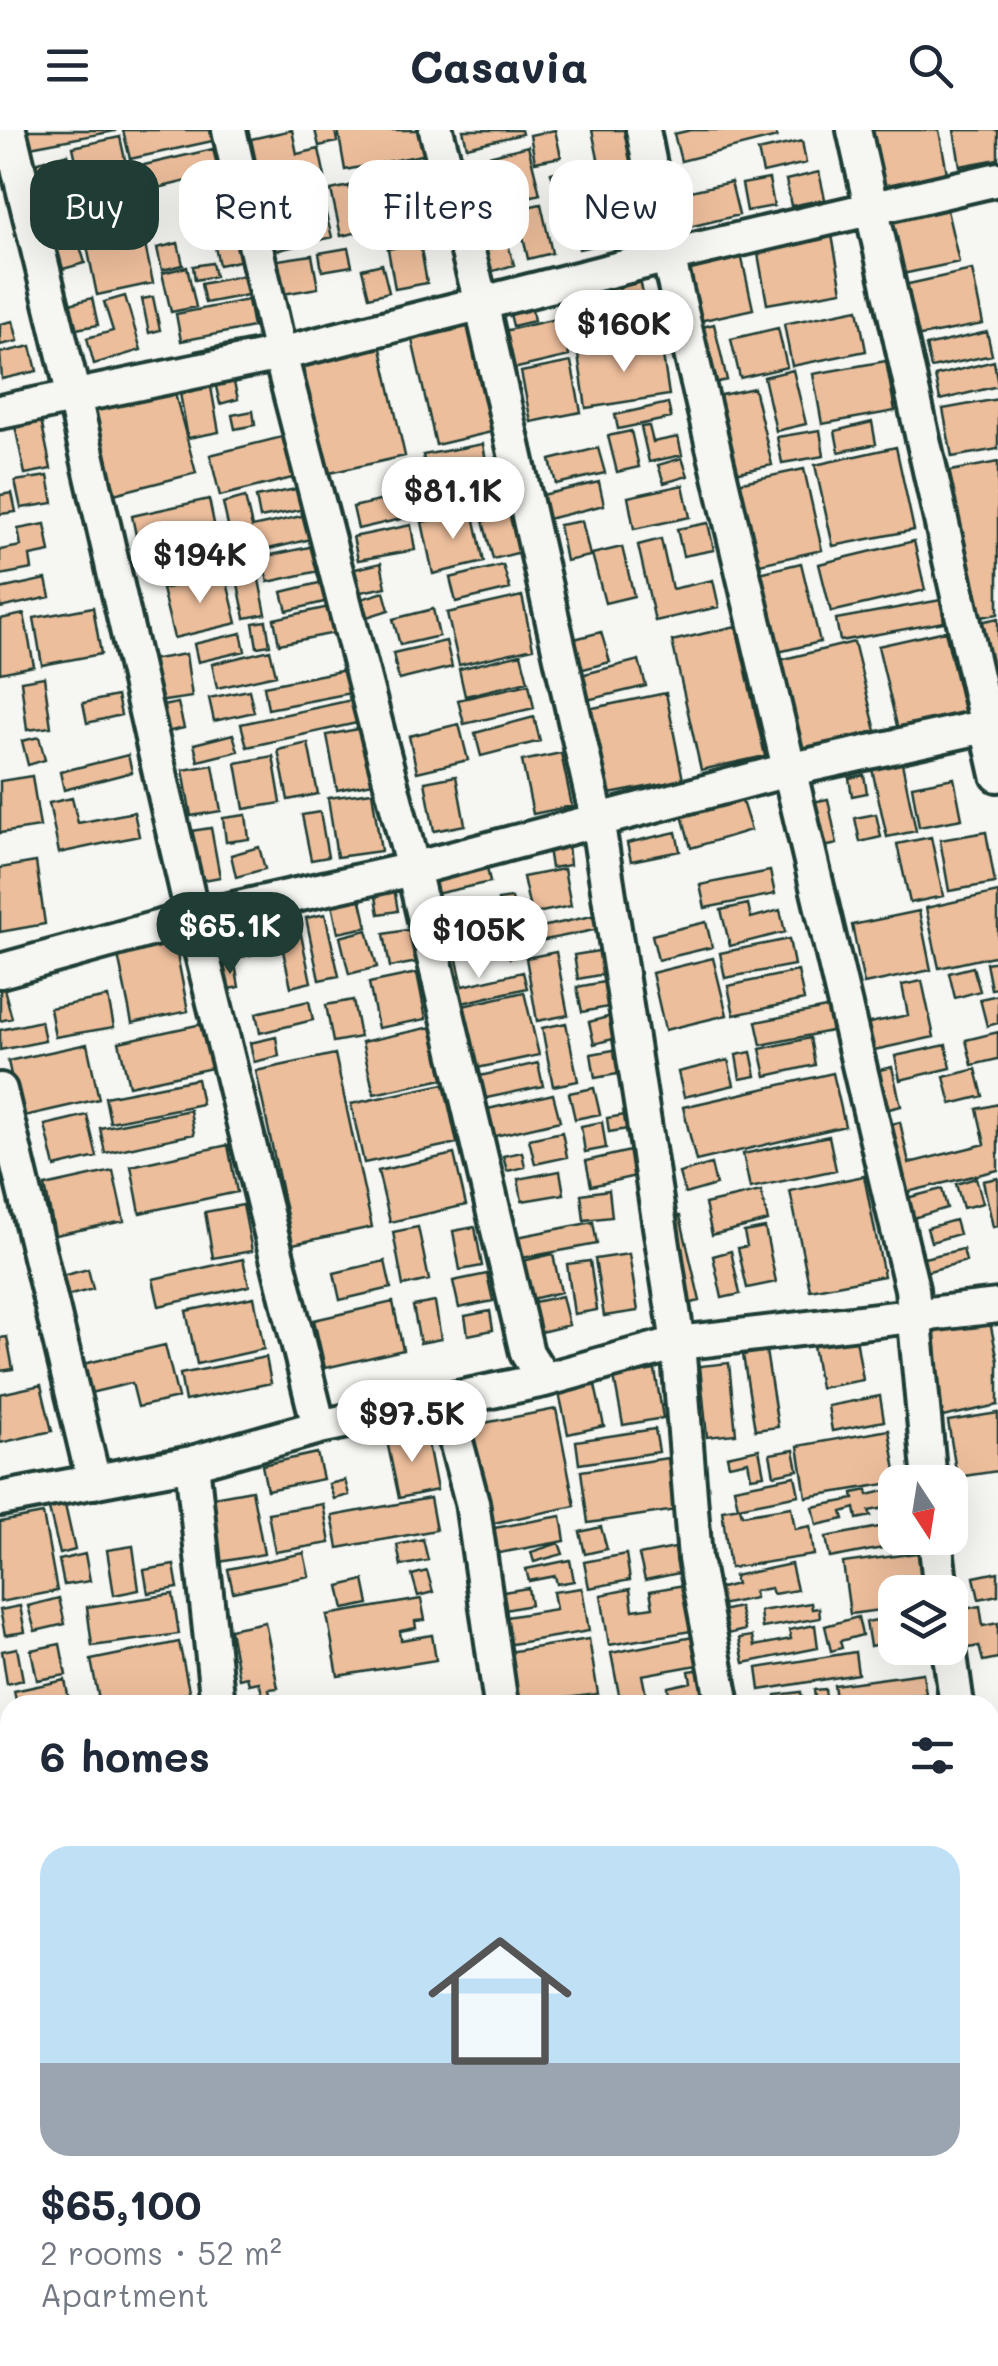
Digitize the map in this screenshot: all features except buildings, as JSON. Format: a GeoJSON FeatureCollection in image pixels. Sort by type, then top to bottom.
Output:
{"type":"FeatureCollection","features":[{"type":"Feature","properties":{"kind":"street"},"geometry":{"type":"LineString","coordinates":[[8,130],[74,397],[193,918],[319,1426]]}},
{"type":"Feature","properties":{"kind":"street"},"geometry":{"type":"LineString","coordinates":[[229,130],[280,354],[413,869],[527,1353],[544,1380]]}},
{"type":"Feature","properties":{"kind":"street"},"geometry":{"type":"LineString","coordinates":[[436,130],[481,302],[597,818],[678,1343],[695,1558],[721,1695]]}},
{"type":"Feature","properties":{"kind":"street"},"geometry":{"type":"LineString","coordinates":[[642,130],[668,256],[912,1289],[928,1465]]}},
{"type":"Feature","properties":{"kind":"street"},"geometry":{"type":"LineString","coordinates":[[854,130],[998,775]]}},
{"type":"Feature","properties":{"kind":"street"},"geometry":{"type":"LineString","coordinates":[[0,412],[280,354],[668,256],[998,180]]}},
{"type":"Feature","properties":{"kind":"street"},"geometry":{"type":"LineString","coordinates":[[0,971],[193,918],[413,869],[788,770],[986,726]]}},
{"type":"Feature","properties":{"kind":"street"},"geometry":{"type":"LineString","coordinates":[[0,1090],[94,1482]]}},
{"type":"Feature","properties":{"kind":"street"},"geometry":{"type":"LineString","coordinates":[[0,1499],[192,1463],[319,1426],[544,1380],[678,1343],[998,1306]]}},
{"type":"Feature","properties":{"kind":"street"},"geometry":{"type":"LineString","coordinates":[[445,1400],[472,1502],[499,1695]]}},
{"type":"Feature","properties":{"kind":"street"},"geometry":{"type":"LineString","coordinates":[[192,1463],[217,1695]]}},
{"type":"Feature","properties":{"kind":"street"},"geometry":{"type":"LineString","coordinates":[[951,1665],[955,1695]]}}]}
